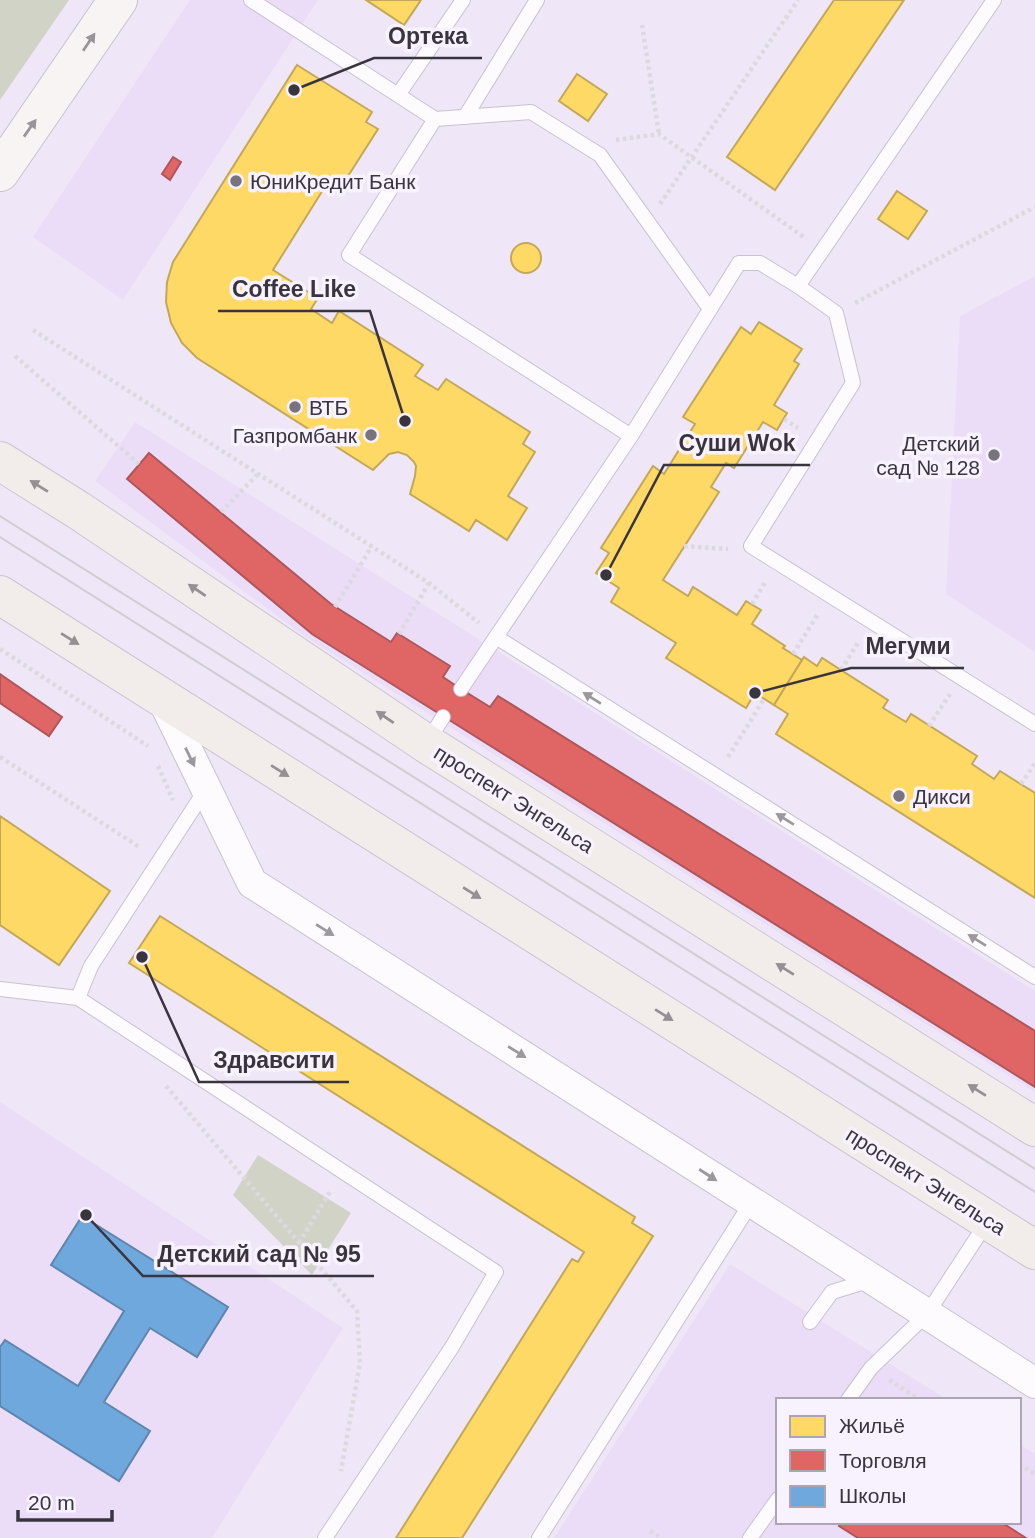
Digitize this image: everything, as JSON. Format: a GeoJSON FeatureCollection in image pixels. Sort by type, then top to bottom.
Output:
{"type":"FeatureCollection","features":[{"type":"Feature","properties":{"kind":"main road"},"geometry":{"type":"LineString","coordinates":[[0,172],[118,0]]}},
{"type":"Feature","properties":{"kind":"main road","name":"проспект Энгельса"},"geometry":{"type":"LineString","coordinates":[[0,461],[435,731],[1035,1127]]}},
{"type":"Feature","properties":{"kind":"main road","name":"проспект Энгельса"},"geometry":{"type":"LineString","coordinates":[[0,595],[1035,1250]]}},
{"type":"Feature","properties":{"kind":"street"},"geometry":{"type":"LineString","coordinates":[[160,695],[252,883],[1035,1382]]}},
{"type":"Feature","properties":{"kind":"lane"},"geometry":{"type":"LineString","coordinates":[[251,0],[435,118],[531,112],[600,155],[709,309]]}},
{"type":"Feature","properties":{"kind":"lane"},"geometry":{"type":"LineString","coordinates":[[398,95],[463,0]]}},
{"type":"Feature","properties":{"kind":"lane"},"geometry":{"type":"LineString","coordinates":[[465,117],[537,0]]}},
{"type":"Feature","properties":{"kind":"lane"},"geometry":{"type":"LineString","coordinates":[[798,286],[994,0]]}},
{"type":"Feature","properties":{"kind":"lane"},"geometry":{"type":"LineString","coordinates":[[435,118],[349,255],[631,436]]}},
{"type":"Feature","properties":{"kind":"lane"},"geometry":{"type":"LineString","coordinates":[[461,689],[631,436],[739,263],[760,263],[836,313],[853,383],[751,545],[1035,724]]}},
{"type":"Feature","properties":{"kind":"lane"},"geometry":{"type":"LineString","coordinates":[[496,637],[1035,977]]}},
{"type":"Feature","properties":{"kind":"lane"},"geometry":{"type":"LineString","coordinates":[[78,998],[90,966],[206,789]]}},
{"type":"Feature","properties":{"kind":"lane"},"geometry":{"type":"LineString","coordinates":[[0,989],[78,998],[496,1272],[452,1347],[326,1538]]}},
{"type":"Feature","properties":{"kind":"lane"},"geometry":{"type":"LineString","coordinates":[[539,1538],[751,1203]]}},
{"type":"Feature","properties":{"kind":"lane"},"geometry":{"type":"LineString","coordinates":[[849,1398],[871,1368],[927,1314],[988,1220]]}},
{"type":"Feature","properties":{"kind":"lane"},"geometry":{"type":"LineString","coordinates":[[810,1322],[832,1292],[872,1279]]}},
{"type":"Feature","properties":{"kind":"lane"},"geometry":{"type":"LineString","coordinates":[[750,1538],[776,1502]]}},
{"type":"Feature","properties":{"kind":"path"},"geometry":{"type":"LineString","coordinates":[[649,223],[798,0]]}},
{"type":"Feature","properties":{"kind":"path"},"geometry":{"type":"LineString","coordinates":[[642,25],[659,134]]}},
{"type":"Feature","properties":{"kind":"path"},"geometry":{"type":"LineString","coordinates":[[583,145],[659,134],[822,250]]}},
{"type":"Feature","properties":{"kind":"path"},"geometry":{"type":"LineString","coordinates":[[836,313],[1035,207]]}},
{"type":"Feature","properties":{"kind":"path"},"geometry":{"type":"LineString","coordinates":[[33,330],[429,583],[496,637]]}},
{"type":"Feature","properties":{"kind":"path"},"geometry":{"type":"LineString","coordinates":[[15,356],[139,464]]}},
{"type":"Feature","properties":{"kind":"path"},"geometry":{"type":"LineString","coordinates":[[220,512],[258,474]]}},
{"type":"Feature","properties":{"kind":"path"},"geometry":{"type":"LineString","coordinates":[[335,607],[372,546]]}},
{"type":"Feature","properties":{"kind":"path"},"geometry":{"type":"LineString","coordinates":[[684,547],[737,549]]}},
{"type":"Feature","properties":{"kind":"path"},"geometry":{"type":"LineString","coordinates":[[399,634],[429,583]]}},
{"type":"Feature","properties":{"kind":"path"},"geometry":{"type":"LineString","coordinates":[[793,654],[830,595]]}},
{"type":"Feature","properties":{"kind":"path"},"geometry":{"type":"LineString","coordinates":[[841,670],[872,622]]}},
{"type":"Feature","properties":{"kind":"path"},"geometry":{"type":"LineString","coordinates":[[0,649],[148,744],[184,823]]}},
{"type":"Feature","properties":{"kind":"path"},"geometry":{"type":"LineString","coordinates":[[929,726],[960,677]]}},
{"type":"Feature","properties":{"kind":"path"},"geometry":{"type":"LineString","coordinates":[[716,776],[765,699]]}},
{"type":"Feature","properties":{"kind":"path"},"geometry":{"type":"LineString","coordinates":[[0,757],[160,860]]}},
{"type":"Feature","properties":{"kind":"path"},"geometry":{"type":"LineString","coordinates":[[1021,784],[1035,763]]}},
{"type":"Feature","properties":{"kind":"path"},"geometry":{"type":"LineString","coordinates":[[158,1050],[156,1074],[357,1311],[360,1363],[340,1478]]}},
{"type":"Feature","properties":{"kind":"path"},"geometry":{"type":"LineString","coordinates":[[299,1243],[342,1172]]}},
{"type":"Feature","properties":{"kind":"path"},"geometry":{"type":"LineString","coordinates":[[871,1368],[917,1398]]}},
{"type":"Feature","properties":{"kind":"path"},"geometry":{"type":"LineString","coordinates":[[650,1531],[661,1538]]}},
{"type":"Feature","properties":{"kind":"shaded area"},"geometry":{"type":"Polygon","coordinates":[[[0,0],[69,0],[0,100],[0,0]]]}},
{"type":"Feature","properties":{"kind":"shaded area"},"geometry":{"type":"Polygon","coordinates":[[[190,0],[318,0],[123,300],[33,237],[190,0]]]}},
{"type":"Feature","properties":{"kind":"shaded area","name":"Детский сад № 128"},"geometry":{"type":"Polygon","coordinates":[[[1035,276],[1035,652],[946,594],[960,316],[1035,276]]]}},
{"type":"Feature","properties":{"kind":"shaded area"},"geometry":{"type":"Polygon","coordinates":[[[135,422],[1035,991],[1035,1092],[307,638],[95,481],[135,422]]]}},
{"type":"Feature","properties":{"kind":"shaded area"},"geometry":{"type":"Polygon","coordinates":[[[0,1102],[343,1328],[212,1538],[0,1538],[0,1102]]]}},
{"type":"Feature","properties":{"kind":"shaded area"},"geometry":{"type":"Polygon","coordinates":[[[258,1155],[351,1213],[312,1275],[233,1195],[258,1155]]]}},
{"type":"Feature","properties":{"kind":"shaded area"},"geometry":{"type":"Polygon","coordinates":[[[730,1264],[945,1398],[776,1398],[776,1524],[1021,1524],[1021,1445],[1035,1454],[1035,1538],[554,1538],[730,1264]]]}},
{"type":"Feature","properties":{"kind":"building: Жильё"},"geometry":{"type":"Polygon","coordinates":[[[366,0],[421,0],[404,25],[366,0]]]}},
{"type":"Feature","properties":{"kind":"building: Жильё"},"geometry":{"type":"Polygon","coordinates":[[[834,0],[904,0],[775,190],[727,157],[834,0]]]}},
{"type":"Feature","properties":{"kind":"building: Жильё"},"geometry":{"type":"Polygon","coordinates":[[[297,65],[372,112],[366,122],[378,129],[343,184],[331,177],[273,270],[318,298],[311,309],[332,323],[339,311],[423,365],[415,376],[438,390],[446,379],[530,432],[523,444],[535,452],[508,496],[527,508],[507,540],[476,520],[469,531],[410,494],[416,466],[407,455],[398,452],[389,454],[373,470],[197,358],[182,343],[171,323],[166,302],[167,282],[173,262],[297,65]]]}},
{"type":"Feature","properties":{"kind":"building: Жильё"},"geometry":{"type":"Polygon","coordinates":[[[577,74],[607,94],[588,121],[559,101],[577,74]]]}},
{"type":"Feature","properties":{"kind":"building: Жильё"},"geometry":{"type":"Polygon","coordinates":[[[897,191],[927,211],[908,239],[878,219],[897,191]]]}},
{"type":"Feature","properties":{"kind":"building: Жильё"},"geometry":{"type":"Polygon","coordinates":[[[526,243],[537,247],[541,258],[537,269],[526,273],[515,269],[511,258],[515,247],[526,243]]]}},
{"type":"Feature","properties":{"kind":"building: Жильё"},"geometry":{"type":"Polygon","coordinates":[[[759,322],[802,349],[794,361],[799,364],[774,405],[787,413],[777,430],[763,422],[734,468],[726,463],[711,487],[719,492],[663,580],[688,596],[693,587],[737,615],[746,601],[761,610],[752,624],[802,660],[774,705],[755,693],[746,708],[666,658],[676,643],[611,602],[619,588],[596,573],[609,553],[601,548],[653,466],[664,474],[695,424],[683,417],[741,327],[751,334],[759,322]]]}},
{"type":"Feature","properties":{"kind":"building: Жильё"},"geometry":{"type":"Polygon","coordinates":[[[804,657],[817,666],[822,658],[888,700],[883,708],[906,722],[911,714],[977,756],[972,764],[994,779],[1000,771],[1035,793],[1035,898],[776,734],[788,714],[774,705],[804,657]]]}},
{"type":"Feature","properties":{"kind":"building: Жильё"},"geometry":{"type":"Polygon","coordinates":[[[0,816],[110,891],[59,965],[0,925],[0,816]]]}},
{"type":"Feature","properties":{"kind":"building: Жильё"},"geometry":{"type":"Polygon","coordinates":[[[160,916],[635,1217],[632,1223],[653,1236],[462,1538],[396,1538],[572,1259],[578,1262],[584,1252],[129,963],[160,916]]]}},
{"type":"Feature","properties":{"kind":"building: Торговля"},"geometry":{"type":"Polygon","coordinates":[[[173,157],[181,162],[170,180],[162,174],[173,157]]]}},
{"type":"Feature","properties":{"kind":"building: Торговля"},"geometry":{"type":"Polygon","coordinates":[[[149,453],[331,604],[391,642],[397,633],[450,666],[443,677],[461,689],[490,707],[498,696],[1035,1031],[1035,1087],[312,634],[127,479],[149,453]]]}},
{"type":"Feature","properties":{"kind":"building: Торговля"},"geometry":{"type":"Polygon","coordinates":[[[0,674],[62,717],[49,736],[0,703],[0,674]]]}},
{"type":"Feature","properties":{"kind":"building: Торговля"},"geometry":{"type":"Polygon","coordinates":[[[1004,1524],[1026,1538],[858,1538],[839,1526],[1004,1524]]]}},
{"type":"Feature","properties":{"kind":"building: Школы"},"geometry":{"type":"Polygon","coordinates":[[[82,1216],[228,1307],[197,1357],[150,1328],[104,1402],[150,1431],[119,1481],[0,1406],[0,1347],[5,1340],[78,1386],[124,1311],[51,1265],[82,1216]]]}},
{"type":"Feature","properties":{"kind":"tram line"},"geometry":{"type":"LineString","coordinates":[[0,516],[1035,1169]]}},
{"type":"Feature","properties":{"kind":"tram line"},"geometry":{"type":"LineString","coordinates":[[0,537],[1035,1192]]}},
{"type":"Feature","properties":{"kind":"place","name":"Ортека"},"geometry":{"type":"Point","coordinates":[294,90]}},
{"type":"Feature","properties":{"kind":"place","name":"ЮниКредит Банк"},"geometry":{"type":"Point","coordinates":[236,181]}},
{"type":"Feature","properties":{"kind":"place","name":"ВТБ"},"geometry":{"type":"Point","coordinates":[295,407]}},
{"type":"Feature","properties":{"kind":"place","name":"Coffee Like"},"geometry":{"type":"Point","coordinates":[405,421]}},
{"type":"Feature","properties":{"kind":"place","name":"Газпромбанк"},"geometry":{"type":"Point","coordinates":[371,435]}},
{"type":"Feature","properties":{"kind":"place","name":"Детский сад № 128"},"geometry":{"type":"Point","coordinates":[994,455]}},
{"type":"Feature","properties":{"kind":"place","name":"Суши Wok"},"geometry":{"type":"Point","coordinates":[606,575]}},
{"type":"Feature","properties":{"kind":"place","name":"Мегуми"},"geometry":{"type":"Point","coordinates":[755,693]}},
{"type":"Feature","properties":{"kind":"place","name":"Дикси"},"geometry":{"type":"Point","coordinates":[899,796]}},
{"type":"Feature","properties":{"kind":"place","name":"Здравсити"},"geometry":{"type":"Point","coordinates":[142,957]}},
{"type":"Feature","properties":{"kind":"place","name":"Детский сад № 95"},"geometry":{"type":"Point","coordinates":[86,1215]}}]}
